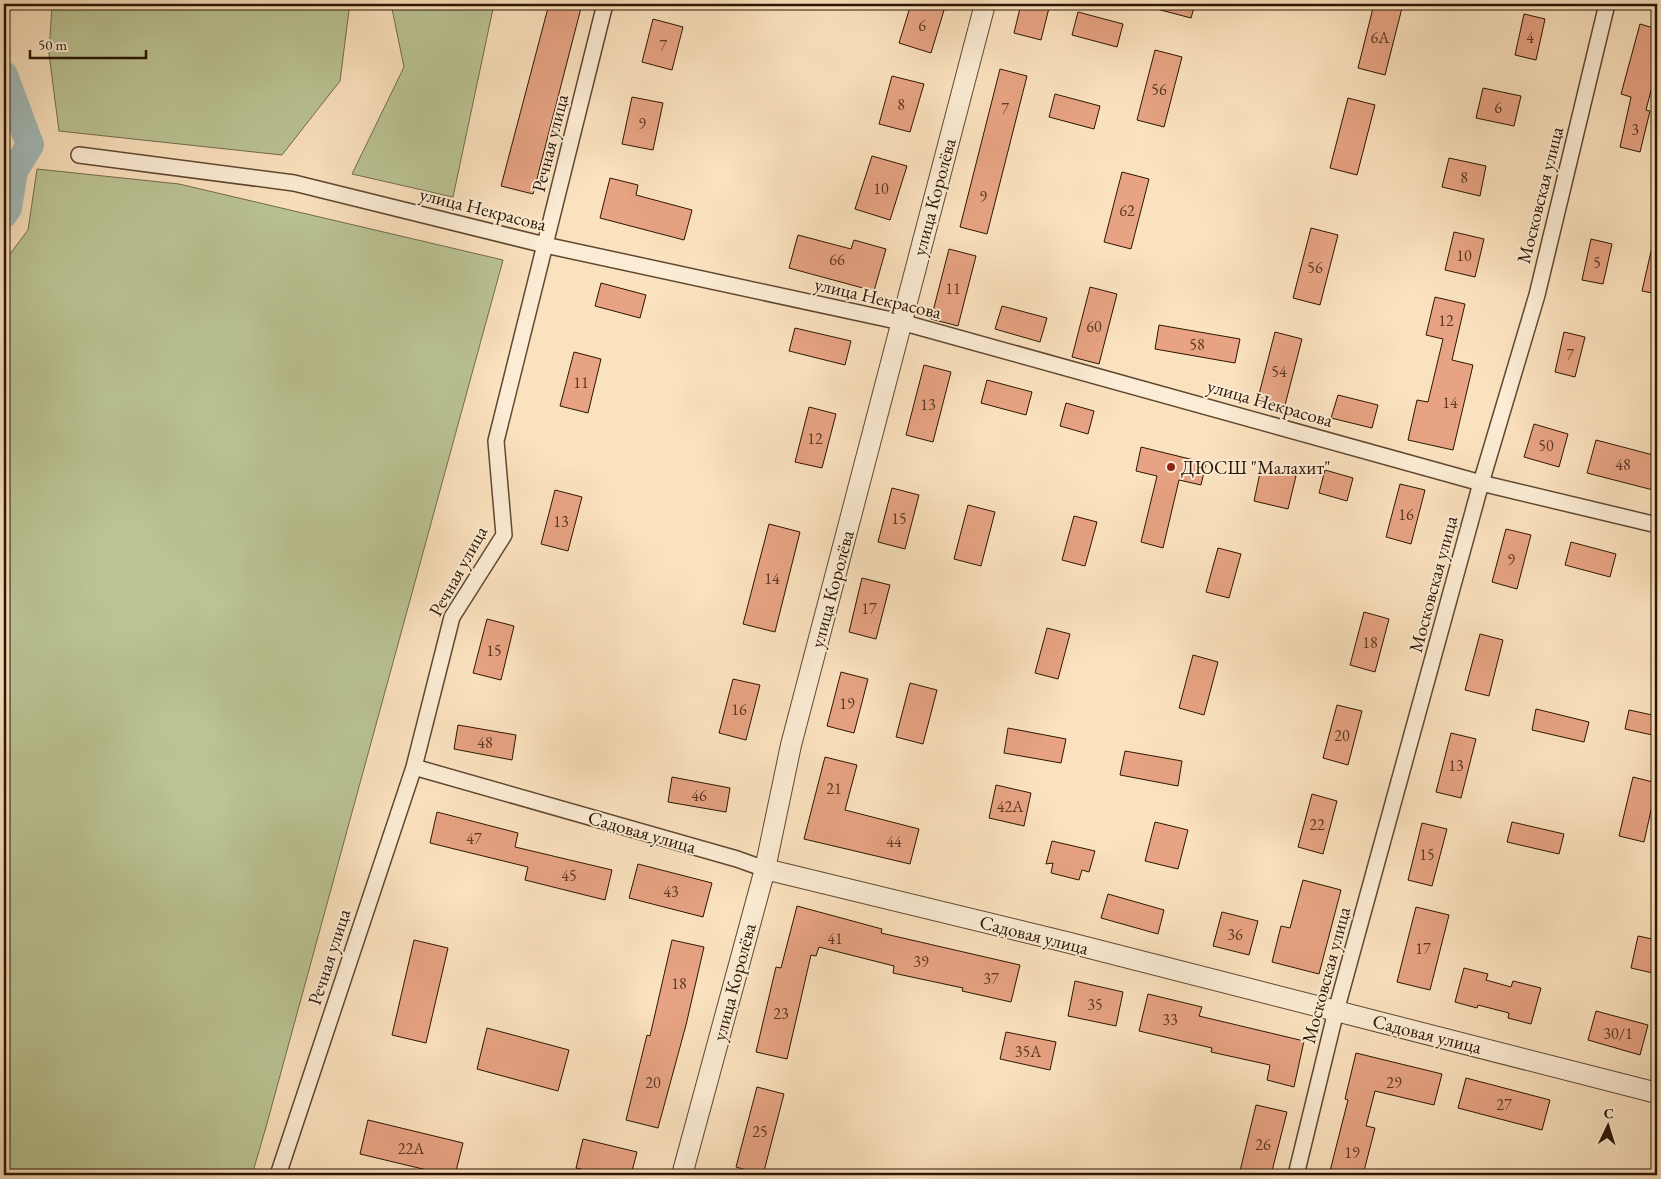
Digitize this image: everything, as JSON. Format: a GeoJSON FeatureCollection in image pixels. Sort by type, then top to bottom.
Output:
{"type":"FeatureCollection","features":[{"type":"Feature","properties":{"kind":"street","name":"Речная улица"},"geometry":{"type":"LineString","coordinates":[[278,1175],[414,767],[452,617],[504,535],[496,441],[605,4]]}},
{"type":"Feature","properties":{"kind":"street","name":"улица Королёва"},"geometry":{"type":"LineString","coordinates":[[682,1175],[765,869],[791,745],[985,4]]}},
{"type":"Feature","properties":{"kind":"street","name":"Московская улица"},"geometry":{"type":"LineString","coordinates":[[1296,1175],[1336,1011],[1481,483],[1537,295],[1607,4]]}},
{"type":"Feature","properties":{"kind":"street","name":"улица Некрасова"},"geometry":{"type":"LineString","coordinates":[[79,155],[294,184],[545,245],[901,322],[1481,483],[1657,525]]}},
{"type":"Feature","properties":{"kind":"street","name":"Садовая улица"},"geometry":{"type":"LineString","coordinates":[[414,767],[737,859],[765,869],[1056,940],[1657,1093]]}},
{"type":"Feature","properties":{"kind":"green space"},"geometry":{"type":"Polygon","coordinates":[[[52,4],[347,4],[349,10],[340,81],[282,155],[59,131],[49,54],[52,4]]]}},
{"type":"Feature","properties":{"kind":"green space"},"geometry":{"type":"Polygon","coordinates":[[[391,4],[494,4],[453,197],[352,174],[404,67],[391,4]]]}},
{"type":"Feature","properties":{"kind":"green space"},"geometry":{"type":"Polygon","coordinates":[[[37,169],[179,184],[503,260],[252,1175],[4,1175],[4,262],[28,230],[37,169]]]}},
{"type":"Feature","properties":{"kind":"building"},"geometry":{"type":"Polygon","coordinates":[[[549,4],[582,4],[533,194],[501,186],[549,4]]]}},
{"type":"Feature","properties":{"kind":"building"},"geometry":{"type":"Polygon","coordinates":[[[911,4],[935,4],[945,7],[931,53],[899,43],[911,4]]]}},
{"type":"Feature","properties":{"kind":"building"},"geometry":{"type":"Polygon","coordinates":[[[1021,4],[1050,4],[1041,40],[1014,33],[1021,4]]]}},
{"type":"Feature","properties":{"kind":"building"},"geometry":{"type":"Polygon","coordinates":[[[1154,4],[1195,4],[1191,18],[1153,8],[1154,4]]]}},
{"type":"Feature","properties":{"kind":"building"},"geometry":{"type":"Polygon","coordinates":[[[1374,4],[1403,4],[1385,75],[1358,68],[1374,4]]]}},
{"type":"Feature","properties":{"kind":"building"},"geometry":{"type":"Polygon","coordinates":[[[1078,12],[1123,24],[1117,47],[1072,35],[1078,12]]]}},
{"type":"Feature","properties":{"kind":"building"},"geometry":{"type":"Polygon","coordinates":[[[1524,14],[1545,19],[1536,60],[1515,55],[1524,14]]]}},
{"type":"Feature","properties":{"kind":"building"},"geometry":{"type":"Polygon","coordinates":[[[653,19],[683,27],[672,70],[642,62],[653,19]]]}},
{"type":"Feature","properties":{"kind":"building"},"geometry":{"type":"Polygon","coordinates":[[[1640,24],[1657,29],[1657,67],[1646,110],[1650,111],[1640,152],[1620,147],[1631,97],[1621,94],[1640,24]]]}},
{"type":"Feature","properties":{"kind":"building"},"geometry":{"type":"Polygon","coordinates":[[[1155,50],[1182,57],[1164,127],[1137,120],[1155,50]]]}},
{"type":"Feature","properties":{"kind":"building"},"geometry":{"type":"Polygon","coordinates":[[[1000,69],[1027,76],[987,234],[960,227],[1000,69]]]}},
{"type":"Feature","properties":{"kind":"building"},"geometry":{"type":"Polygon","coordinates":[[[892,76],[924,84],[910,132],[879,124],[892,76]]]}},
{"type":"Feature","properties":{"kind":"building"},"geometry":{"type":"Polygon","coordinates":[[[1483,88],[1521,96],[1514,126],[1476,118],[1483,88]]]}},
{"type":"Feature","properties":{"kind":"building"},"geometry":{"type":"Polygon","coordinates":[[[1055,94],[1100,106],[1094,129],[1049,117],[1055,94]]]}},
{"type":"Feature","properties":{"kind":"building"},"geometry":{"type":"Polygon","coordinates":[[[632,97],[663,103],[653,150],[622,144],[632,97]]]}},
{"type":"Feature","properties":{"kind":"building"},"geometry":{"type":"Polygon","coordinates":[[[1348,98],[1375,105],[1357,175],[1330,168],[1348,98]]]}},
{"type":"Feature","properties":{"kind":"building"},"geometry":{"type":"Polygon","coordinates":[[[872,156],[907,166],[890,220],[855,209],[872,156]]]}},
{"type":"Feature","properties":{"kind":"building"},"geometry":{"type":"Polygon","coordinates":[[[1449,158],[1486,166],[1480,196],[1442,187],[1449,158]]]}},
{"type":"Feature","properties":{"kind":"building"},"geometry":{"type":"Polygon","coordinates":[[[1122,172],[1149,179],[1131,249],[1104,242],[1122,172]]]}},
{"type":"Feature","properties":{"kind":"building"},"geometry":{"type":"Polygon","coordinates":[[[610,178],[638,185],[636,195],[692,210],[684,240],[600,218],[610,178]]]}},
{"type":"Feature","properties":{"kind":"building"},"geometry":{"type":"Polygon","coordinates":[[[1311,228],[1338,235],[1320,305],[1293,298],[1311,228]]]}},
{"type":"Feature","properties":{"kind":"building"},"geometry":{"type":"Polygon","coordinates":[[[1454,232],[1484,239],[1475,277],[1445,270],[1454,232]]]}},
{"type":"Feature","properties":{"kind":"building"},"geometry":{"type":"Polygon","coordinates":[[[798,235],[851,249],[854,240],[886,249],[874,291],[789,268],[798,235]]]}},
{"type":"Feature","properties":{"kind":"building"},"geometry":{"type":"Polygon","coordinates":[[[1591,239],[1612,244],[1603,284],[1582,280],[1591,239]]]}},
{"type":"Feature","properties":{"kind":"building"},"geometry":{"type":"Polygon","coordinates":[[[1652,247],[1657,248],[1657,294],[1642,291],[1652,247]]]}},
{"type":"Feature","properties":{"kind":"building"},"geometry":{"type":"Polygon","coordinates":[[[949,249],[976,256],[958,326],[931,319],[949,249]]]}},
{"type":"Feature","properties":{"kind":"building"},"geometry":{"type":"Polygon","coordinates":[[[601,283],[646,295],[640,318],[595,306],[601,283]]]}},
{"type":"Feature","properties":{"kind":"building"},"geometry":{"type":"Polygon","coordinates":[[[1090,287],[1117,294],[1099,364],[1072,357],[1090,287]]]}},
{"type":"Feature","properties":{"kind":"building"},"geometry":{"type":"Polygon","coordinates":[[[1435,297],[1465,304],[1452,360],[1473,365],[1453,450],[1408,440],[1417,400],[1428,402],[1443,339],[1426,335],[1435,297]]]}},
{"type":"Feature","properties":{"kind":"building"},"geometry":{"type":"Polygon","coordinates":[[[1002,306],[1047,318],[1040,342],[995,329],[1002,306]]]}},
{"type":"Feature","properties":{"kind":"building"},"geometry":{"type":"Polygon","coordinates":[[[1159,325],[1240,339],[1235,363],[1155,349],[1159,325]]]}},
{"type":"Feature","properties":{"kind":"building"},"geometry":{"type":"Polygon","coordinates":[[[795,328],[851,341],[845,365],[789,351],[795,328]]]}},
{"type":"Feature","properties":{"kind":"building"},"geometry":{"type":"Polygon","coordinates":[[[1275,332],[1302,339],[1284,409],[1257,402],[1275,332]]]}},
{"type":"Feature","properties":{"kind":"building"},"geometry":{"type":"Polygon","coordinates":[[[1564,332],[1585,337],[1575,377],[1555,372],[1564,332]]]}},
{"type":"Feature","properties":{"kind":"building"},"geometry":{"type":"Polygon","coordinates":[[[574,352],[601,359],[588,413],[560,406],[574,352]]]}},
{"type":"Feature","properties":{"kind":"building"},"geometry":{"type":"Polygon","coordinates":[[[924,365],[951,372],[933,442],[906,435],[924,365]]]}},
{"type":"Feature","properties":{"kind":"building"},"geometry":{"type":"Polygon","coordinates":[[[987,380],[1032,392],[1026,415],[981,403],[987,380]]]}},
{"type":"Feature","properties":{"kind":"building"},"geometry":{"type":"Polygon","coordinates":[[[1338,395],[1378,405],[1372,428],[1331,418],[1338,395]]]}},
{"type":"Feature","properties":{"kind":"building"},"geometry":{"type":"Polygon","coordinates":[[[1066,403],[1094,411],[1088,434],[1060,426],[1066,403]]]}},
{"type":"Feature","properties":{"kind":"building"},"geometry":{"type":"Polygon","coordinates":[[[809,407],[836,414],[822,468],[795,462],[809,407]]]}},
{"type":"Feature","properties":{"kind":"building"},"geometry":{"type":"Polygon","coordinates":[[[1534,424],[1568,434],[1559,467],[1524,457],[1534,424]]]}},
{"type":"Feature","properties":{"kind":"building"},"geometry":{"type":"Polygon","coordinates":[[[1596,440],[1657,456],[1657,491],[1587,473],[1596,440]]]}},
{"type":"Feature","properties":{"kind":"building"},"geometry":{"type":"Polygon","coordinates":[[[1141,447],[1206,463],[1201,485],[1179,480],[1163,548],[1141,542],[1157,476],[1136,471],[1141,447]]]}},
{"type":"Feature","properties":{"kind":"building"},"geometry":{"type":"Polygon","coordinates":[[[1261,468],[1296,476],[1288,509],[1254,501],[1261,468]]]}},
{"type":"Feature","properties":{"kind":"building"},"geometry":{"type":"Polygon","coordinates":[[[1325,470],[1353,478],[1347,501],[1319,493],[1325,470]]]}},
{"type":"Feature","properties":{"kind":"building"},"geometry":{"type":"Polygon","coordinates":[[[1400,484],[1425,490],[1411,544],[1386,537],[1400,484]]]}},
{"type":"Feature","properties":{"kind":"building"},"geometry":{"type":"Polygon","coordinates":[[[892,488],[919,495],[905,549],[878,542],[892,488]]]}},
{"type":"Feature","properties":{"kind":"building"},"geometry":{"type":"Polygon","coordinates":[[[555,490],[582,497],[568,551],[541,544],[555,490]]]}},
{"type":"Feature","properties":{"kind":"building"},"geometry":{"type":"Polygon","coordinates":[[[968,505],[995,512],[981,566],[954,559],[968,505]]]}},
{"type":"Feature","properties":{"kind":"building"},"geometry":{"type":"Polygon","coordinates":[[[1074,516],[1097,522],[1085,566],[1062,560],[1074,516]]]}},
{"type":"Feature","properties":{"kind":"building"},"geometry":{"type":"Polygon","coordinates":[[[769,524],[800,532],[775,632],[743,624],[769,524]]]}},
{"type":"Feature","properties":{"kind":"building"},"geometry":{"type":"Polygon","coordinates":[[[1506,529],[1531,535],[1517,589],[1492,582],[1506,529]]]}},
{"type":"Feature","properties":{"kind":"building"},"geometry":{"type":"Polygon","coordinates":[[[1571,542],[1616,554],[1610,577],[1565,565],[1571,542]]]}},
{"type":"Feature","properties":{"kind":"building"},"geometry":{"type":"Polygon","coordinates":[[[1218,548],[1241,554],[1229,598],[1206,592],[1218,548]]]}},
{"type":"Feature","properties":{"kind":"building"},"geometry":{"type":"Polygon","coordinates":[[[862,578],[890,585],[876,639],[849,632],[862,578]]]}},
{"type":"Feature","properties":{"kind":"building"},"geometry":{"type":"Polygon","coordinates":[[[1364,612],[1389,619],[1375,672],[1350,665],[1364,612]]]}},
{"type":"Feature","properties":{"kind":"building"},"geometry":{"type":"Polygon","coordinates":[[[487,619],[514,626],[501,680],[473,673],[487,619]]]}},
{"type":"Feature","properties":{"kind":"building"},"geometry":{"type":"Polygon","coordinates":[[[1047,628],[1070,634],[1058,679],[1035,673],[1047,628]]]}},
{"type":"Feature","properties":{"kind":"building"},"geometry":{"type":"Polygon","coordinates":[[[1480,634],[1503,640],[1489,696],[1465,690],[1480,634]]]}},
{"type":"Feature","properties":{"kind":"building"},"geometry":{"type":"Polygon","coordinates":[[[1193,655],[1218,662],[1204,715],[1179,708],[1193,655]]]}},
{"type":"Feature","properties":{"kind":"building"},"geometry":{"type":"Polygon","coordinates":[[[841,672],[868,679],[854,733],[827,726],[841,672]]]}},
{"type":"Feature","properties":{"kind":"building"},"geometry":{"type":"Polygon","coordinates":[[[733,679],[760,685],[746,740],[719,733],[733,679]]]}},
{"type":"Feature","properties":{"kind":"building"},"geometry":{"type":"Polygon","coordinates":[[[910,683],[937,690],[923,744],[896,737],[910,683]]]}},
{"type":"Feature","properties":{"kind":"building"},"geometry":{"type":"Polygon","coordinates":[[[1337,705],[1362,711],[1348,765],[1323,758],[1337,705]]]}},
{"type":"Feature","properties":{"kind":"building"},"geometry":{"type":"Polygon","coordinates":[[[1536,709],[1589,722],[1584,742],[1532,730],[1536,709]]]}},
{"type":"Feature","properties":{"kind":"building"},"geometry":{"type":"Polygon","coordinates":[[[1629,710],[1657,716],[1657,736],[1625,729],[1629,710]]]}},
{"type":"Feature","properties":{"kind":"building"},"geometry":{"type":"Polygon","coordinates":[[[458,725],[516,735],[512,760],[454,749],[458,725]]]}},
{"type":"Feature","properties":{"kind":"building"},"geometry":{"type":"Polygon","coordinates":[[[1008,728],[1066,739],[1061,763],[1004,753],[1008,728]]]}},
{"type":"Feature","properties":{"kind":"building"},"geometry":{"type":"Polygon","coordinates":[[[1451,733],[1476,739],[1461,798],[1436,792],[1451,733]]]}},
{"type":"Feature","properties":{"kind":"building"},"geometry":{"type":"Polygon","coordinates":[[[1125,751],[1182,761],[1178,786],[1120,775],[1125,751]]]}},
{"type":"Feature","properties":{"kind":"building"},"geometry":{"type":"Polygon","coordinates":[[[825,757],[857,765],[845,810],[919,829],[910,864],[804,839],[825,757]]]}},
{"type":"Feature","properties":{"kind":"building"},"geometry":{"type":"Polygon","coordinates":[[[672,777],[730,788],[726,812],[668,802],[672,777]]]}},
{"type":"Feature","properties":{"kind":"building"},"geometry":{"type":"Polygon","coordinates":[[[1633,777],[1657,783],[1644,842],[1619,836],[1633,777]]]}},
{"type":"Feature","properties":{"kind":"building"},"geometry":{"type":"Polygon","coordinates":[[[996,785],[1031,793],[1024,826],[989,818],[996,785]]]}},
{"type":"Feature","properties":{"kind":"building"},"geometry":{"type":"Polygon","coordinates":[[[1312,794],[1337,801],[1323,854],[1298,847],[1312,794]]]}},
{"type":"Feature","properties":{"kind":"building"},"geometry":{"type":"Polygon","coordinates":[[[437,812],[518,833],[515,847],[612,870],[605,900],[525,880],[528,867],[430,843],[437,812]]]}},
{"type":"Feature","properties":{"kind":"building"},"geometry":{"type":"Polygon","coordinates":[[[1155,822],[1188,830],[1178,869],[1145,861],[1155,822]]]}},
{"type":"Feature","properties":{"kind":"building"},"geometry":{"type":"Polygon","coordinates":[[[1512,822],[1564,834],[1559,854],[1507,842],[1512,822]]]}},
{"type":"Feature","properties":{"kind":"building"},"geometry":{"type":"Polygon","coordinates":[[[1422,823],[1447,829],[1432,886],[1408,880],[1422,823]]]}},
{"type":"Feature","properties":{"kind":"building"},"geometry":{"type":"Polygon","coordinates":[[[1052,841],[1095,851],[1089,872],[1082,870],[1079,880],[1051,873],[1053,863],[1046,864],[1052,841]]]}},
{"type":"Feature","properties":{"kind":"building"},"geometry":{"type":"Polygon","coordinates":[[[638,864],[712,883],[703,917],[629,898],[638,864]]]}},
{"type":"Feature","properties":{"kind":"building"},"geometry":{"type":"Polygon","coordinates":[[[1303,880],[1341,890],[1319,974],[1272,962],[1281,926],[1290,928],[1303,880]]]}},
{"type":"Feature","properties":{"kind":"building"},"geometry":{"type":"Polygon","coordinates":[[[1108,894],[1164,910],[1158,934],[1101,918],[1108,894]]]}},
{"type":"Feature","properties":{"kind":"building"},"geometry":{"type":"Polygon","coordinates":[[[797,906],[882,929],[881,933],[1020,965],[1011,1002],[962,991],[963,988],[893,973],[894,966],[819,947],[816,956],[811,955],[787,1059],[756,1052],[776,967],[781,968],[797,906]]]}},
{"type":"Feature","properties":{"kind":"building"},"geometry":{"type":"Polygon","coordinates":[[[1416,907],[1449,915],[1430,990],[1397,982],[1416,907]]]}},
{"type":"Feature","properties":{"kind":"building"},"geometry":{"type":"Polygon","coordinates":[[[1222,912],[1258,921],[1249,955],[1213,946],[1222,912]]]}},
{"type":"Feature","properties":{"kind":"building"},"geometry":{"type":"Polygon","coordinates":[[[1638,936],[1657,940],[1657,974],[1631,968],[1638,936]]]}},
{"type":"Feature","properties":{"kind":"building"},"geometry":{"type":"Polygon","coordinates":[[[414,940],[448,948],[426,1043],[392,1035],[414,940]]]}},
{"type":"Feature","properties":{"kind":"building"},"geometry":{"type":"Polygon","coordinates":[[[672,940],[704,947],[686,1025],[658,1128],[626,1120],[647,1035],[650,1036],[672,940]]]}},
{"type":"Feature","properties":{"kind":"building"},"geometry":{"type":"Polygon","coordinates":[[[1464,968],[1488,974],[1486,980],[1511,987],[1513,981],[1541,988],[1531,1024],[1508,1018],[1509,1013],[1478,1005],[1477,1008],[1455,1002],[1464,968]]]}},
{"type":"Feature","properties":{"kind":"building"},"geometry":{"type":"Polygon","coordinates":[[[1075,981],[1123,992],[1116,1026],[1068,1016],[1075,981]]]}},
{"type":"Feature","properties":{"kind":"building"},"geometry":{"type":"Polygon","coordinates":[[[1148,994],[1202,1007],[1199,1016],[1304,1041],[1294,1087],[1267,1080],[1270,1065],[1211,1052],[1212,1048],[1139,1031],[1148,994]]]}},
{"type":"Feature","properties":{"kind":"building"},"geometry":{"type":"Polygon","coordinates":[[[1596,1011],[1648,1025],[1640,1055],[1588,1040],[1596,1011]]]}},
{"type":"Feature","properties":{"kind":"building"},"geometry":{"type":"Polygon","coordinates":[[[487,1028],[569,1050],[558,1091],[477,1069],[487,1028]]]}},
{"type":"Feature","properties":{"kind":"building"},"geometry":{"type":"Polygon","coordinates":[[[1006,1032],[1056,1042],[1050,1070],[1000,1059],[1006,1032]]]}},
{"type":"Feature","properties":{"kind":"building"},"geometry":{"type":"Polygon","coordinates":[[[1356,1053],[1442,1074],[1434,1105],[1375,1091],[1366,1126],[1375,1128],[1363,1175],[1329,1175],[1348,1100],[1345,1099],[1356,1053]]]}},
{"type":"Feature","properties":{"kind":"building"},"geometry":{"type":"Polygon","coordinates":[[[1466,1078],[1550,1100],[1542,1130],[1458,1108],[1466,1078]]]}},
{"type":"Feature","properties":{"kind":"building"},"geometry":{"type":"Polygon","coordinates":[[[757,1087],[784,1094],[763,1175],[736,1167],[757,1087]]]}},
{"type":"Feature","properties":{"kind":"building"},"geometry":{"type":"Polygon","coordinates":[[[1256,1105],[1287,1112],[1271,1175],[1239,1175],[1256,1105]]]}},
{"type":"Feature","properties":{"kind":"building"},"geometry":{"type":"Polygon","coordinates":[[[368,1120],[463,1143],[455,1175],[448,1175],[360,1154],[368,1120]]]}},
{"type":"Feature","properties":{"kind":"building"},"geometry":{"type":"Polygon","coordinates":[[[583,1139],[637,1152],[631,1175],[597,1175],[598,1173],[576,1168],[583,1139]]]}},
{"type":"Feature","properties":{"kind":"waterway"},"geometry":{"type":"LineString","coordinates":[[4,75],[30,145],[14,171],[8,208],[4,214]]}},
{"type":"Feature","properties":{"kind":"place","name":"ДЮСШ \"Малахит\""},"geometry":{"type":"Point","coordinates":[1171,467]}}]}
